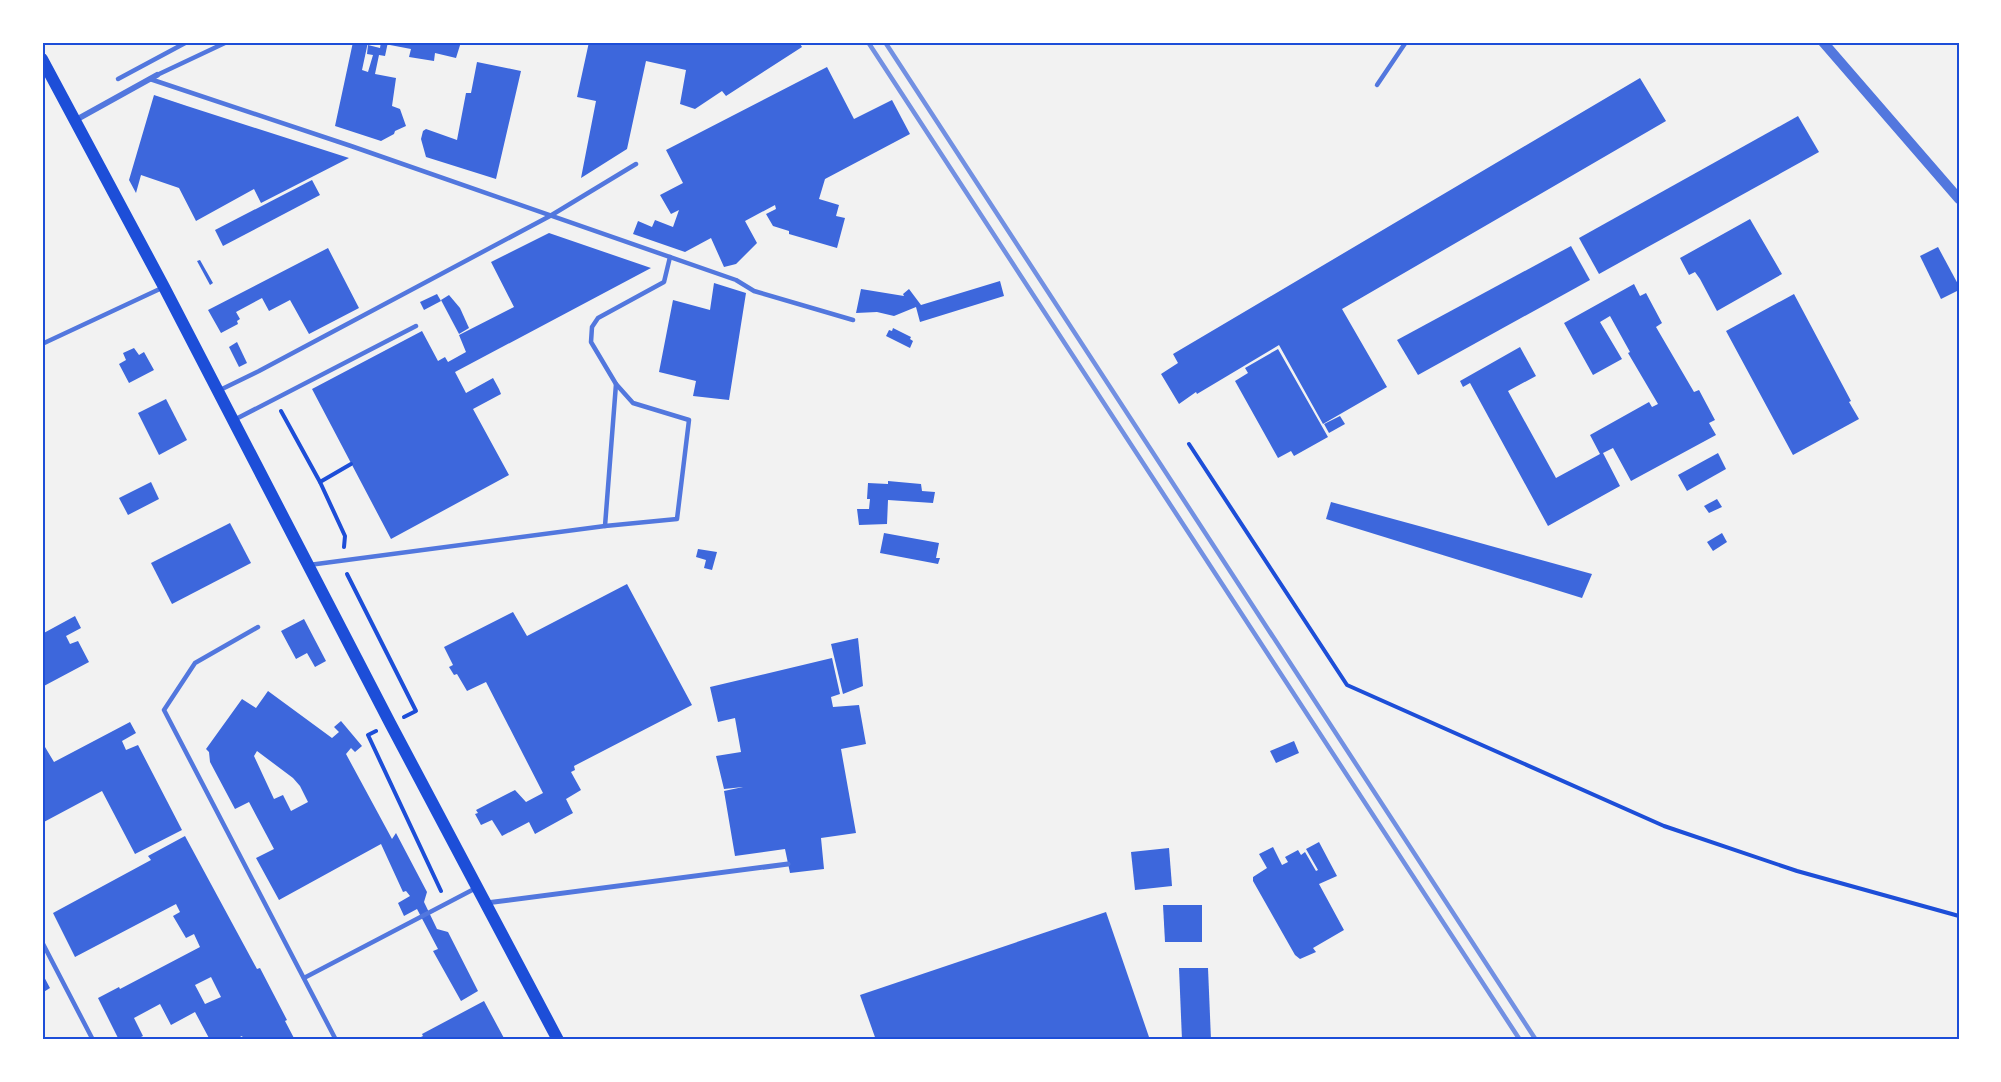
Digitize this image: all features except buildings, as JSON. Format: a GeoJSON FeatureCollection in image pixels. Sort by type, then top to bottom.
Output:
{"type":"FeatureCollection","features":[{"type":"Feature","properties":{"kind":"main road"},"geometry":{"type":"LineString","coordinates":[[42,59],[234,420],[390,723],[558,1040]]}},
{"type":"Feature","properties":{"kind":"street"},"geometry":{"type":"LineString","coordinates":[[1823,42],[1959,199]]}},
{"type":"Feature","properties":{"kind":"street"},"geometry":{"type":"LineString","coordinates":[[74,121],[158,75]]}},
{"type":"Feature","properties":{"kind":"street"},"geometry":{"type":"LineString","coordinates":[[486,903],[788,864]]}},
{"type":"Feature","properties":{"kind":"lane"},"geometry":{"type":"LineString","coordinates":[[118,79],[187,42]]}},
{"type":"Feature","properties":{"kind":"lane"},"geometry":{"type":"LineString","coordinates":[[158,75],[227,42]]}},
{"type":"Feature","properties":{"kind":"lane"},"geometry":{"type":"LineString","coordinates":[[1377,86],[1406,42]]}},
{"type":"Feature","properties":{"kind":"lane"},"geometry":{"type":"LineString","coordinates":[[150,79],[351,146],[736,280],[754,291],[853,320]]}},
{"type":"Feature","properties":{"kind":"lane"},"geometry":{"type":"LineString","coordinates":[[218,391],[550,216],[636,164]]}},
{"type":"Feature","properties":{"kind":"lane"},"geometry":{"type":"LineString","coordinates":[[309,565],[605,526],[677,519],[688,420],[633,403],[616,384],[591,342],[591,327],[598,318],[664,282],[669,257]]}},
{"type":"Feature","properties":{"kind":"lane"},"geometry":{"type":"LineString","coordinates":[[42,344],[164,287]]}},
{"type":"Feature","properties":{"kind":"lane"},"geometry":{"type":"LineString","coordinates":[[234,420],[416,326]]}},
{"type":"Feature","properties":{"kind":"lane"},"geometry":{"type":"LineString","coordinates":[[605,526],[616,384]]}},
{"type":"Feature","properties":{"kind":"lane"},"geometry":{"type":"LineString","coordinates":[[258,627],[195,663],[164,710],[336,1040]]}},
{"type":"Feature","properties":{"kind":"lane"},"geometry":{"type":"LineString","coordinates":[[304,978],[478,886]]}},
{"type":"Feature","properties":{"kind":"lane"},"geometry":{"type":"LineString","coordinates":[[42,942],[93,1040]]}},
{"type":"Feature","properties":{"kind":"path"},"geometry":{"type":"LineString","coordinates":[[1189,444],[1347,685],[1664,826],[1797,871],[1959,916]]}},
{"type":"Feature","properties":{"kind":"path"},"geometry":{"type":"LineString","coordinates":[[320,482],[351,464]]}},
{"type":"Feature","properties":{"kind":"railway"},"geometry":{"type":"LineString","coordinates":[[868,42],[1520,1040]]}},
{"type":"Feature","properties":{"kind":"railway"},"geometry":{"type":"LineString","coordinates":[[885,42],[1536,1040]]}}]}
